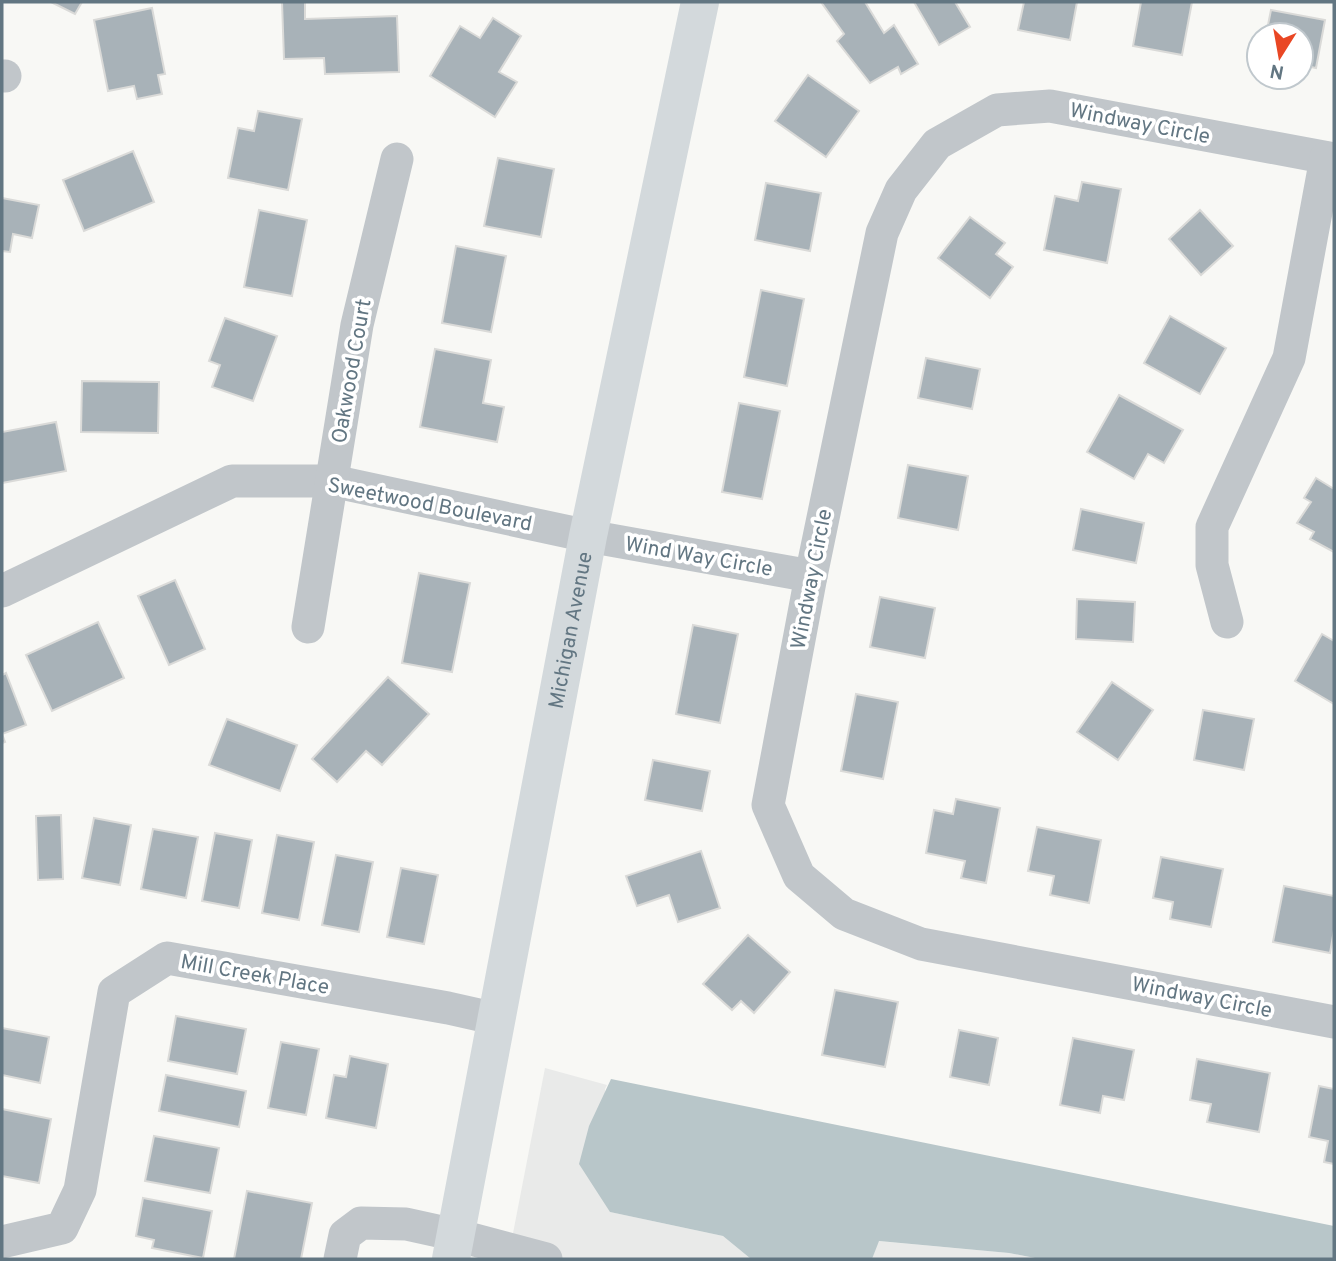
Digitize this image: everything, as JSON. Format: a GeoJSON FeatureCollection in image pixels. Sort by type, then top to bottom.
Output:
{"type":"FeatureCollection","features":[{"type":"Feature","properties":{"kind":"main road","name":"Michigan Avenue"},"geometry":{"type":"LineString","coordinates":[[454,1247],[588,536],[700,2]]}},
{"type":"Feature","properties":{"kind":"street","name":"Windway Circle"},"geometry":{"type":"LineString","coordinates":[[1330,159],[1050,106],[997,110],[937,144],[901,190],[882,233],[811,576],[768,805],[799,876],[844,914],[921,944],[1334,1023]]}},
{"type":"Feature","properties":{"kind":"street","name":"Oakwood Court"},"geometry":{"type":"LineString","coordinates":[[308,627],[357,325],[397,159]]}},
{"type":"Feature","properties":{"kind":"street"},"geometry":{"type":"LineString","coordinates":[[1227,622],[1212,565],[1212,527],[1289,358],[1330,159]]}},
{"type":"Feature","properties":{"kind":"street","name":"Sweetwood Boulevard"},"geometry":{"type":"LineString","coordinates":[[2,592],[232,481],[332,481],[588,536]]}},
{"type":"Feature","properties":{"kind":"street","name":"Wind Way Circle"},"geometry":{"type":"LineString","coordinates":[[588,536],[811,576]]}},
{"type":"Feature","properties":{"kind":"street","name":"Mill Creek Place"},"geometry":{"type":"LineString","coordinates":[[2,1242],[62,1228],[80,1190],[114,992],[167,958],[497,1019]]}},
{"type":"Feature","properties":{"kind":"street"},"geometry":{"type":"LineString","coordinates":[[340,1259],[345,1235],[361,1223],[406,1224],[454,1247],[547,1259]]}},
{"type":"Feature","properties":{"kind":"shaded area"},"geometry":{"type":"Polygon","coordinates":[[[545,1068],[607,1085],[610,1212],[723,1236],[751,1259],[508,1259],[545,1068]]]}},
{"type":"Feature","properties":{"kind":"shaded area"},"geometry":{"type":"Polygon","coordinates":[[[611,1079],[1334,1226],[1334,1259],[1040,1259],[1009,1253],[879,1241],[872,1259],[751,1259],[723,1236],[610,1212],[579,1164],[589,1126],[611,1079]]]}},
{"type":"Feature","properties":{"kind":"shaded area"},"geometry":{"type":"Polygon","coordinates":[[[878,1241],[1009,1253],[1040,1259],[872,1259],[878,1241]]]}},
{"type":"Feature","properties":{"kind":"building"},"geometry":{"type":"Polygon","coordinates":[[[51,2],[82,2],[75,14],[51,2]]]}},
{"type":"Feature","properties":{"kind":"building"},"geometry":{"type":"Polygon","coordinates":[[[282,2],[305,2],[305,19],[397,16],[399,72],[325,74],[324,58],[284,59],[282,2]]]}},
{"type":"Feature","properties":{"kind":"building"},"geometry":{"type":"Polygon","coordinates":[[[821,2],[865,2],[884,33],[894,25],[918,64],[901,74],[898,67],[870,83],[837,41],[844,34],[821,2]]]}},
{"type":"Feature","properties":{"kind":"building"},"geometry":{"type":"Polygon","coordinates":[[[914,2],[955,2],[970,27],[939,45],[914,2]]]}},
{"type":"Feature","properties":{"kind":"building"},"geometry":{"type":"Polygon","coordinates":[[[1024,2],[1077,2],[1070,40],[1018,30],[1024,2]]]}},
{"type":"Feature","properties":{"kind":"building"},"geometry":{"type":"Polygon","coordinates":[[[1141,2],[1192,2],[1182,55],[1133,46],[1141,2]]]}},
{"type":"Feature","properties":{"kind":"building"},"geometry":{"type":"Polygon","coordinates":[[[152,8],[165,74],[158,75],[162,94],[137,99],[134,86],[108,91],[94,20],[152,8]]]}},
{"type":"Feature","properties":{"kind":"building"},"geometry":{"type":"Polygon","coordinates":[[[1271,10],[1325,20],[1316,68],[1315,21],[1269,21],[1271,10]]]}},
{"type":"Feature","properties":{"kind":"building"},"geometry":{"type":"Polygon","coordinates":[[[493,18],[521,36],[499,72],[517,82],[495,117],[430,76],[460,26],[480,38],[493,18]]]}},
{"type":"Feature","properties":{"kind":"building"},"geometry":{"type":"Polygon","coordinates":[[[808,75],[859,111],[826,157],[775,121],[808,75]]]}},
{"type":"Feature","properties":{"kind":"building"},"geometry":{"type":"Polygon","coordinates":[[[258,111],[302,119],[288,190],[228,178],[238,128],[254,131],[258,111]]]}},
{"type":"Feature","properties":{"kind":"building"},"geometry":{"type":"Polygon","coordinates":[[[133,151],[154,202],[84,231],[63,180],[133,151]]]}},
{"type":"Feature","properties":{"kind":"building"},"geometry":{"type":"Polygon","coordinates":[[[498,158],[554,169],[541,237],[484,226],[498,158]]]}},
{"type":"Feature","properties":{"kind":"building"},"geometry":{"type":"Polygon","coordinates":[[[1082,182],[1121,189],[1107,263],[1044,250],[1055,196],[1078,201],[1082,182]]]}},
{"type":"Feature","properties":{"kind":"building"},"geometry":{"type":"Polygon","coordinates":[[[766,183],[821,193],[810,251],[755,240],[766,183]]]}},
{"type":"Feature","properties":{"kind":"building"},"geometry":{"type":"Polygon","coordinates":[[[2,198],[39,205],[32,238],[13,234],[10,252],[2,251],[2,198]]]}},
{"type":"Feature","properties":{"kind":"building"},"geometry":{"type":"Polygon","coordinates":[[[259,210],[307,220],[292,296],[244,287],[259,210]]]}},
{"type":"Feature","properties":{"kind":"building"},"geometry":{"type":"Polygon","coordinates":[[[1200,210],[1233,246],[1201,275],[1169,239],[1200,210]]]}},
{"type":"Feature","properties":{"kind":"building"},"geometry":{"type":"Polygon","coordinates":[[[970,217],[1005,243],[996,254],[1013,267],[990,298],[938,258],[970,217]]]}},
{"type":"Feature","properties":{"kind":"building"},"geometry":{"type":"Polygon","coordinates":[[[456,246],[506,256],[491,332],[442,323],[456,246]]]}},
{"type":"Feature","properties":{"kind":"building"},"geometry":{"type":"Polygon","coordinates":[[[761,290],[804,299],[787,386],[744,377],[761,290]]]}},
{"type":"Feature","properties":{"kind":"building"},"geometry":{"type":"Polygon","coordinates":[[[1170,316],[1226,348],[1200,394],[1144,363],[1170,316]]]}},
{"type":"Feature","properties":{"kind":"building"},"geometry":{"type":"Polygon","coordinates":[[[225,318],[277,336],[253,401],[212,387],[220,365],[209,361],[225,318]]]}},
{"type":"Feature","properties":{"kind":"building"},"geometry":{"type":"Polygon","coordinates":[[[435,349],[491,360],[483,403],[504,407],[497,442],[420,427],[435,349]]]}},
{"type":"Feature","properties":{"kind":"building"},"geometry":{"type":"Polygon","coordinates":[[[926,358],[980,369],[972,409],[918,398],[926,358]]]}},
{"type":"Feature","properties":{"kind":"building"},"geometry":{"type":"Polygon","coordinates":[[[82,381],[159,382],[158,433],[81,432],[82,381]]]}},
{"type":"Feature","properties":{"kind":"building"},"geometry":{"type":"Polygon","coordinates":[[[1119,395],[1183,430],[1164,463],[1148,454],[1134,479],[1087,452],[1119,395]]]}},
{"type":"Feature","properties":{"kind":"building"},"geometry":{"type":"Polygon","coordinates":[[[739,403],[780,411],[762,499],[722,492],[739,403]]]}},
{"type":"Feature","properties":{"kind":"building"},"geometry":{"type":"Polygon","coordinates":[[[56,422],[66,471],[2,483],[2,432],[56,422]]]}},
{"type":"Feature","properties":{"kind":"building"},"geometry":{"type":"Polygon","coordinates":[[[908,465],[968,476],[958,530],[898,518],[908,465]]]}},
{"type":"Feature","properties":{"kind":"building"},"geometry":{"type":"Polygon","coordinates":[[[1316,478],[1334,489],[1334,552],[1310,539],[1314,532],[1297,523],[1311,502],[1304,498],[1316,478]]]}},
{"type":"Feature","properties":{"kind":"building"},"geometry":{"type":"Polygon","coordinates":[[[1081,509],[1144,523],[1136,563],[1073,550],[1081,509]]]}},
{"type":"Feature","properties":{"kind":"building"},"geometry":{"type":"Polygon","coordinates":[[[419,573],[470,583],[452,672],[402,663],[419,573]]]}},
{"type":"Feature","properties":{"kind":"building"},"geometry":{"type":"Polygon","coordinates":[[[175,580],[205,649],[169,665],[138,596],[175,580]]]}},
{"type":"Feature","properties":{"kind":"building"},"geometry":{"type":"Polygon","coordinates":[[[880,597],[935,608],[925,658],[870,647],[880,597]]]}},
{"type":"Feature","properties":{"kind":"building"},"geometry":{"type":"Polygon","coordinates":[[[1077,599],[1135,602],[1133,642],[1076,639],[1077,599]]]}},
{"type":"Feature","properties":{"kind":"building"},"geometry":{"type":"Polygon","coordinates":[[[98,622],[124,678],[52,711],[26,655],[98,622]]]}},
{"type":"Feature","properties":{"kind":"building"},"geometry":{"type":"Polygon","coordinates":[[[693,625],[738,634],[720,723],[676,714],[693,625]]]}},
{"type":"Feature","properties":{"kind":"building"},"geometry":{"type":"Polygon","coordinates":[[[1322,634],[1334,641],[1334,704],[1295,681],[1322,634]]]}},
{"type":"Feature","properties":{"kind":"building"},"geometry":{"type":"Polygon","coordinates":[[[6,673],[26,725],[2,734],[2,675],[6,673]]]}},
{"type":"Feature","properties":{"kind":"building"},"geometry":{"type":"Polygon","coordinates":[[[388,677],[429,714],[382,765],[366,751],[337,782],[312,759],[388,677]]]}},
{"type":"Feature","properties":{"kind":"building"},"geometry":{"type":"Polygon","coordinates":[[[1112,682],[1153,710],[1118,760],[1077,732],[1112,682]]]}},
{"type":"Feature","properties":{"kind":"building"},"geometry":{"type":"Polygon","coordinates":[[[856,694],[898,702],[883,779],[841,771],[856,694]]]}},
{"type":"Feature","properties":{"kind":"building"},"geometry":{"type":"Polygon","coordinates":[[[1203,710],[1254,719],[1244,770],[1194,760],[1203,710]]]}},
{"type":"Feature","properties":{"kind":"building"},"geometry":{"type":"Polygon","coordinates":[[[227,719],[297,745],[280,791],[209,765],[227,719]]]}},
{"type":"Feature","properties":{"kind":"building"},"geometry":{"type":"Polygon","coordinates":[[[653,760],[710,771],[702,811],[645,800],[653,760]]]}},
{"type":"Feature","properties":{"kind":"building"},"geometry":{"type":"Polygon","coordinates":[[[956,799],[1000,808],[986,883],[961,878],[965,861],[926,853],[934,810],[953,814],[956,799]]]}},
{"type":"Feature","properties":{"kind":"building"},"geometry":{"type":"Polygon","coordinates":[[[61,815],[63,879],[38,880],[36,816],[61,815]]]}},
{"type":"Feature","properties":{"kind":"building"},"geometry":{"type":"Polygon","coordinates":[[[94,818],[131,825],[120,885],[82,878],[94,818]]]}},
{"type":"Feature","properties":{"kind":"building"},"geometry":{"type":"Polygon","coordinates":[[[1037,827],[1101,840],[1089,903],[1050,895],[1054,876],[1028,871],[1037,827]]]}},
{"type":"Feature","properties":{"kind":"building"},"geometry":{"type":"Polygon","coordinates":[[[153,829],[198,837],[186,898],[141,889],[153,829]]]}},
{"type":"Feature","properties":{"kind":"building"},"geometry":{"type":"Polygon","coordinates":[[[215,833],[252,840],[239,908],[202,901],[215,833]]]}},
{"type":"Feature","properties":{"kind":"building"},"geometry":{"type":"Polygon","coordinates":[[[277,835],[314,842],[299,920],[262,913],[277,835]]]}},
{"type":"Feature","properties":{"kind":"building"},"geometry":{"type":"Polygon","coordinates":[[[701,851],[720,908],[678,922],[669,895],[637,906],[626,876],[701,851]]]}},
{"type":"Feature","properties":{"kind":"building"},"geometry":{"type":"Polygon","coordinates":[[[336,855],[373,862],[359,932],[322,925],[336,855]]]}},
{"type":"Feature","properties":{"kind":"building"},"geometry":{"type":"Polygon","coordinates":[[[1161,857],[1223,869],[1211,927],[1170,919],[1173,902],[1153,898],[1161,857]]]}},
{"type":"Feature","properties":{"kind":"building"},"geometry":{"type":"Polygon","coordinates":[[[401,868],[438,875],[424,944],[387,937],[401,868]]]}},
{"type":"Feature","properties":{"kind":"building"},"geometry":{"type":"Polygon","coordinates":[[[1284,886],[1334,896],[1334,930],[1330,953],[1273,942],[1284,886]]]}},
{"type":"Feature","properties":{"kind":"building"},"geometry":{"type":"Polygon","coordinates":[[[748,935],[790,972],[754,1013],[741,1001],[732,1010],[703,984],[748,935]]]}},
{"type":"Feature","properties":{"kind":"building"},"geometry":{"type":"Polygon","coordinates":[[[835,990],[898,1002],[885,1067],[822,1055],[835,990]]]}},
{"type":"Feature","properties":{"kind":"building"},"geometry":{"type":"Polygon","coordinates":[[[176,1016],[246,1029],[237,1074],[168,1061],[176,1016]]]}},
{"type":"Feature","properties":{"kind":"building"},"geometry":{"type":"Polygon","coordinates":[[[2,1028],[49,1037],[40,1083],[2,1075],[2,1028]]]}},
{"type":"Feature","properties":{"kind":"building"},"geometry":{"type":"Polygon","coordinates":[[[959,1030],[998,1038],[989,1085],[950,1077],[959,1030]]]}},
{"type":"Feature","properties":{"kind":"building"},"geometry":{"type":"Polygon","coordinates":[[[1073,1038],[1134,1050],[1124,1100],[1103,1096],[1100,1113],[1060,1105],[1073,1038]]]}},
{"type":"Feature","properties":{"kind":"building"},"geometry":{"type":"Polygon","coordinates":[[[281,1042],[319,1049],[306,1115],[268,1108],[281,1042]]]}},
{"type":"Feature","properties":{"kind":"building"},"geometry":{"type":"Polygon","coordinates":[[[350,1056],[388,1064],[376,1128],[326,1118],[334,1075],[346,1077],[350,1056]]]}},
{"type":"Feature","properties":{"kind":"building"},"geometry":{"type":"Polygon","coordinates":[[[1197,1059],[1270,1073],[1259,1132],[1207,1122],[1211,1104],[1190,1100],[1197,1059]]]}},
{"type":"Feature","properties":{"kind":"building"},"geometry":{"type":"Polygon","coordinates":[[[166,1075],[246,1091],[239,1127],[159,1111],[166,1075]]]}},
{"type":"Feature","properties":{"kind":"building"},"geometry":{"type":"Polygon","coordinates":[[[1319,1086],[1334,1089],[1334,1164],[1324,1162],[1328,1141],[1309,1137],[1319,1086]]]}},
{"type":"Feature","properties":{"kind":"building"},"geometry":{"type":"Polygon","coordinates":[[[2,1109],[51,1119],[39,1183],[2,1176],[2,1109]]]}},
{"type":"Feature","properties":{"kind":"building"},"geometry":{"type":"Polygon","coordinates":[[[154,1136],[219,1148],[210,1193],[145,1181],[154,1136]]]}},
{"type":"Feature","properties":{"kind":"building"},"geometry":{"type":"Polygon","coordinates":[[[247,1191],[312,1203],[301,1259],[234,1259],[247,1191]]]}},
{"type":"Feature","properties":{"kind":"building"},"geometry":{"type":"Polygon","coordinates":[[[143,1198],[212,1211],[203,1258],[152,1248],[154,1240],[136,1236],[143,1198]]]}}]}
